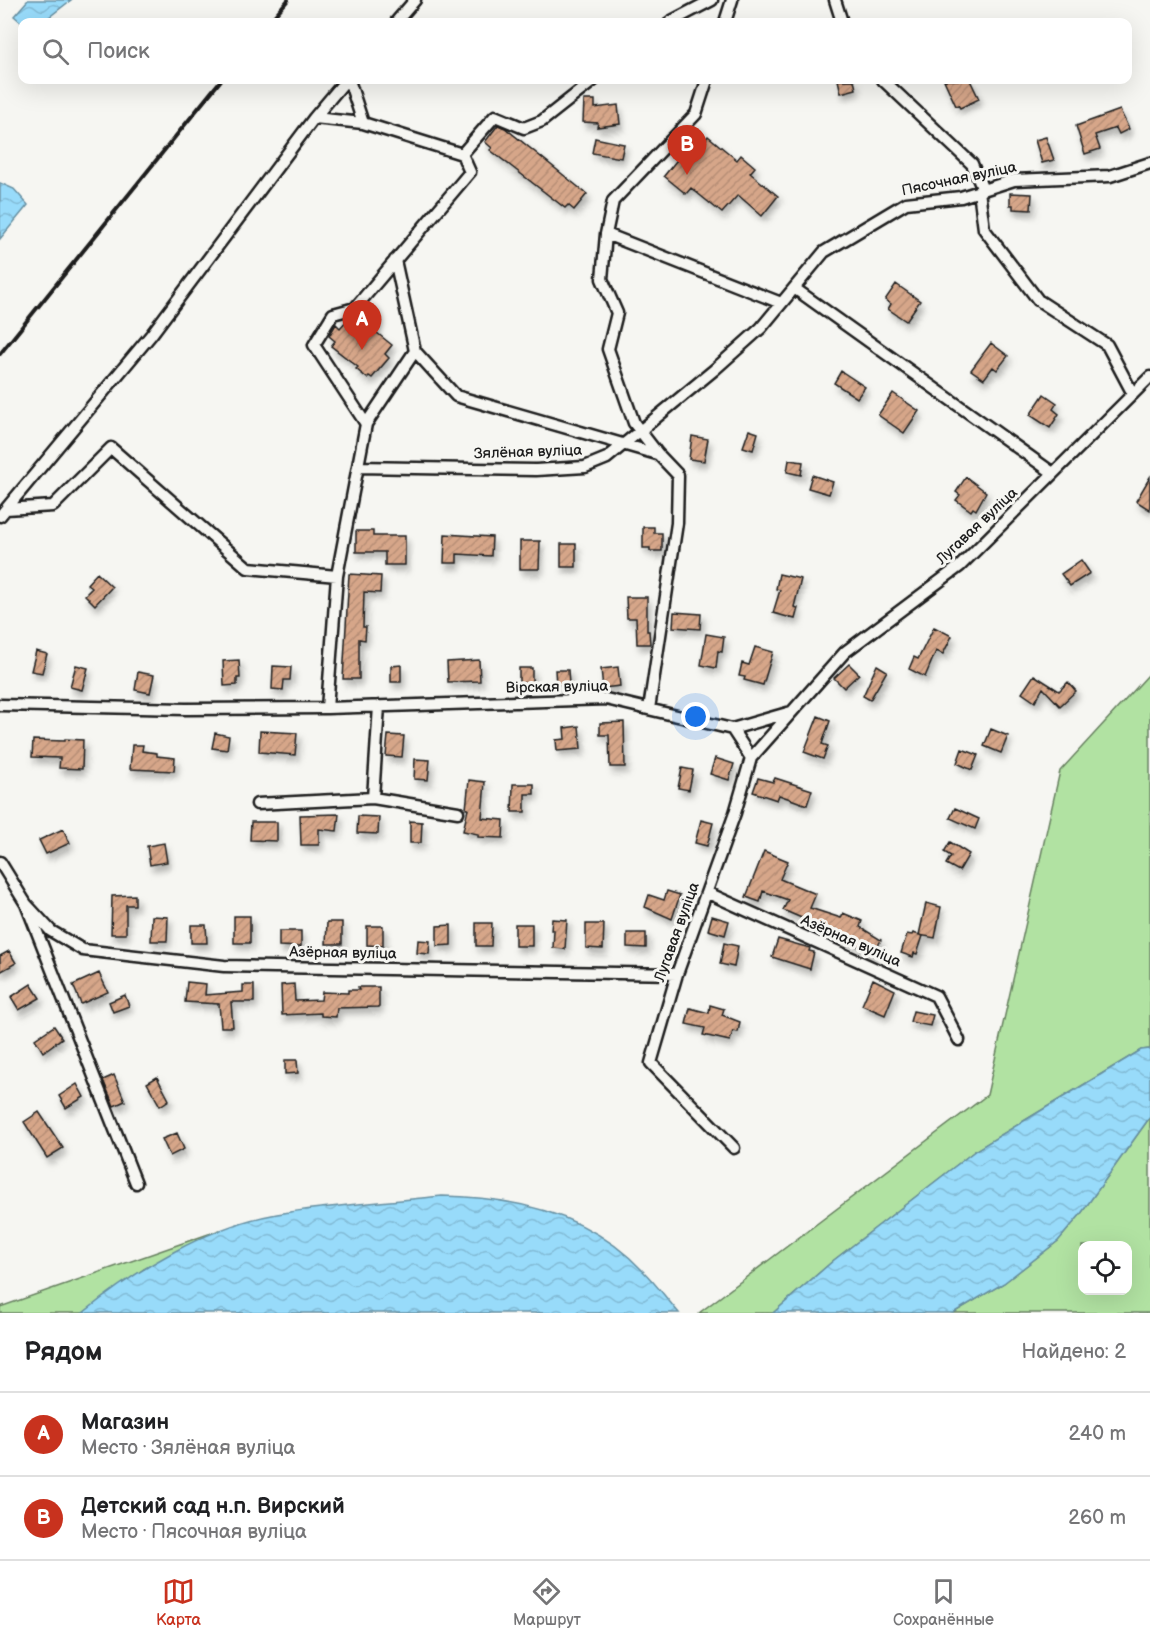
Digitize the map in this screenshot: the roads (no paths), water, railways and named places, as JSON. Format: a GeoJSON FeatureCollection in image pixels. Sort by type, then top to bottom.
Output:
{"type":"FeatureCollection","features":[{"type":"Feature","properties":{"kind":"street"},"geometry":{"type":"LineString","coordinates":[[399,18],[415,0]]}},
{"type":"Feature","properties":{"kind":"street"},"geometry":{"type":"LineString","coordinates":[[678,18],[712,0]]}},
{"type":"Feature","properties":{"kind":"street"},"geometry":{"type":"LineString","coordinates":[[726,18],[732,0]]}},
{"type":"Feature","properties":{"kind":"street"},"geometry":{"type":"LineString","coordinates":[[835,0],[841,18]]}},
{"type":"Feature","properties":{"kind":"street"},"geometry":{"type":"LineString","coordinates":[[3,512],[152,335],[314,118],[344,84]]}},
{"type":"Feature","properties":{"kind":"street"},"geometry":{"type":"LineString","coordinates":[[349,84],[363,123]]}},
{"type":"Feature","properties":{"kind":"street"},"geometry":{"type":"LineString","coordinates":[[462,154],[495,116],[524,128],[542,121],[589,84]]}},
{"type":"Feature","properties":{"kind":"street"},"geometry":{"type":"LineString","coordinates":[[649,709],[677,523],[678,475],[634,423],[608,349],[617,313],[602,279],[606,234],[613,201],[696,114],[706,84]]}},
{"type":"Feature","properties":{"kind":"street"},"geometry":{"type":"LineString","coordinates":[[887,84],[972,165],[981,191],[984,229],[1038,300],[1107,345],[1133,394]]}},
{"type":"Feature","properties":{"kind":"street"},"geometry":{"type":"LineString","coordinates":[[314,118],[363,123],[462,154],[470,172],[355,308],[333,314],[314,345],[366,424]]}},
{"type":"Feature","properties":{"kind":"street","name":"Пясочная вуліца"},"geometry":{"type":"LineString","coordinates":[[781,303],[824,252],[906,203],[960,197],[1014,180],[1110,176],[1150,163]]}},
{"type":"Feature","properties":{"kind":"street"},"geometry":{"type":"LineString","coordinates":[[606,234],[781,303]]}},
{"type":"Feature","properties":{"kind":"street"},"geometry":{"type":"LineString","coordinates":[[395,260],[415,351],[456,396],[658,454]]}},
{"type":"Feature","properties":{"kind":"street"},"geometry":{"type":"LineString","coordinates":[[794,288],[1053,473]]}},
{"type":"Feature","properties":{"kind":"street","name":"Зялёная вуліца"},"geometry":{"type":"LineString","coordinates":[[358,467],[536,470],[585,467],[607,458],[714,370],[761,328],[781,303]]}},
{"type":"Feature","properties":{"kind":"street"},"geometry":{"type":"LineString","coordinates":[[327,708],[337,576],[366,424],[415,351]]}},
{"type":"Feature","properties":{"kind":"street","name":"Лугавая вуліца"},"geometry":{"type":"LineString","coordinates":[[734,1148],[651,1063],[677,974],[708,893],[751,758],[845,652],[960,566],[1150,377]]}},
{"type":"Feature","properties":{"kind":"street"},"geometry":{"type":"LineString","coordinates":[[3,512],[54,506],[111,448],[249,568],[337,576]]}},
{"type":"Feature","properties":{"kind":"street","name":"Вірская вуліца"},"geometry":{"type":"LineString","coordinates":[[0,705],[186,709],[327,708],[606,699],[732,729]]}},
{"type":"Feature","properties":{"kind":"street"},"geometry":{"type":"LineString","coordinates":[[373,798],[379,706]]}},
{"type":"Feature","properties":{"kind":"street"},"geometry":{"type":"LineString","coordinates":[[751,758],[732,729],[792,711]]}},
{"type":"Feature","properties":{"kind":"street"},"geometry":{"type":"LineString","coordinates":[[256,804],[373,798],[458,812]]}},
{"type":"Feature","properties":{"kind":"street","name":"Азёрная вуліца"},"geometry":{"type":"LineString","coordinates":[[0,862],[26,904],[136,1183]]}},
{"type":"Feature","properties":{"kind":"street","name":"Азёрная вуліца"},"geometry":{"type":"LineString","coordinates":[[708,893],[936,996],[958,1041]]}},
{"type":"Feature","properties":{"kind":"street","name":"Азёрная вуліца"},"geometry":{"type":"LineString","coordinates":[[26,904],[51,931],[82,950],[224,966],[677,974]]}},
{"type":"Feature","properties":{"kind":"water"},"geometry":{"type":"Polygon","coordinates":[[[28,0],[71,0],[48,18],[18,20],[14,16],[28,0]]]}},
{"type":"Feature","properties":{"kind":"water"},"geometry":{"type":"Polygon","coordinates":[[[0,183],[14,189],[28,205],[0,239],[0,183]]]}},
{"type":"Feature","properties":{"kind":"water"},"geometry":{"type":"Polygon","coordinates":[[[1150,1049],[1150,1117],[1080,1215],[1058,1241],[1004,1283],[953,1313],[773,1313],[834,1260],[976,1150],[1141,1050],[1150,1049]]]}},
{"type":"Feature","properties":{"kind":"water"},"geometry":{"type":"Polygon","coordinates":[[[442,1196],[497,1200],[524,1205],[576,1223],[600,1236],[622,1252],[648,1276],[679,1313],[83,1313],[150,1266],[225,1228],[277,1214],[442,1196]]]}},
{"type":"Feature","properties":{"kind":"railway"},"geometry":{"type":"LineString","coordinates":[[272,18],[288,0]]}},
{"type":"Feature","properties":{"kind":"railway"},"geometry":{"type":"LineString","coordinates":[[0,354],[218,84]]}},
{"type":"Feature","properties":{"kind":"place","name":"Детский сад н.п. Вирский"},"geometry":{"type":"Point","coordinates":[687,175]}},
{"type":"Feature","properties":{"kind":"place","name":"Магазин"},"geometry":{"type":"Point","coordinates":[362,350]}}]}
